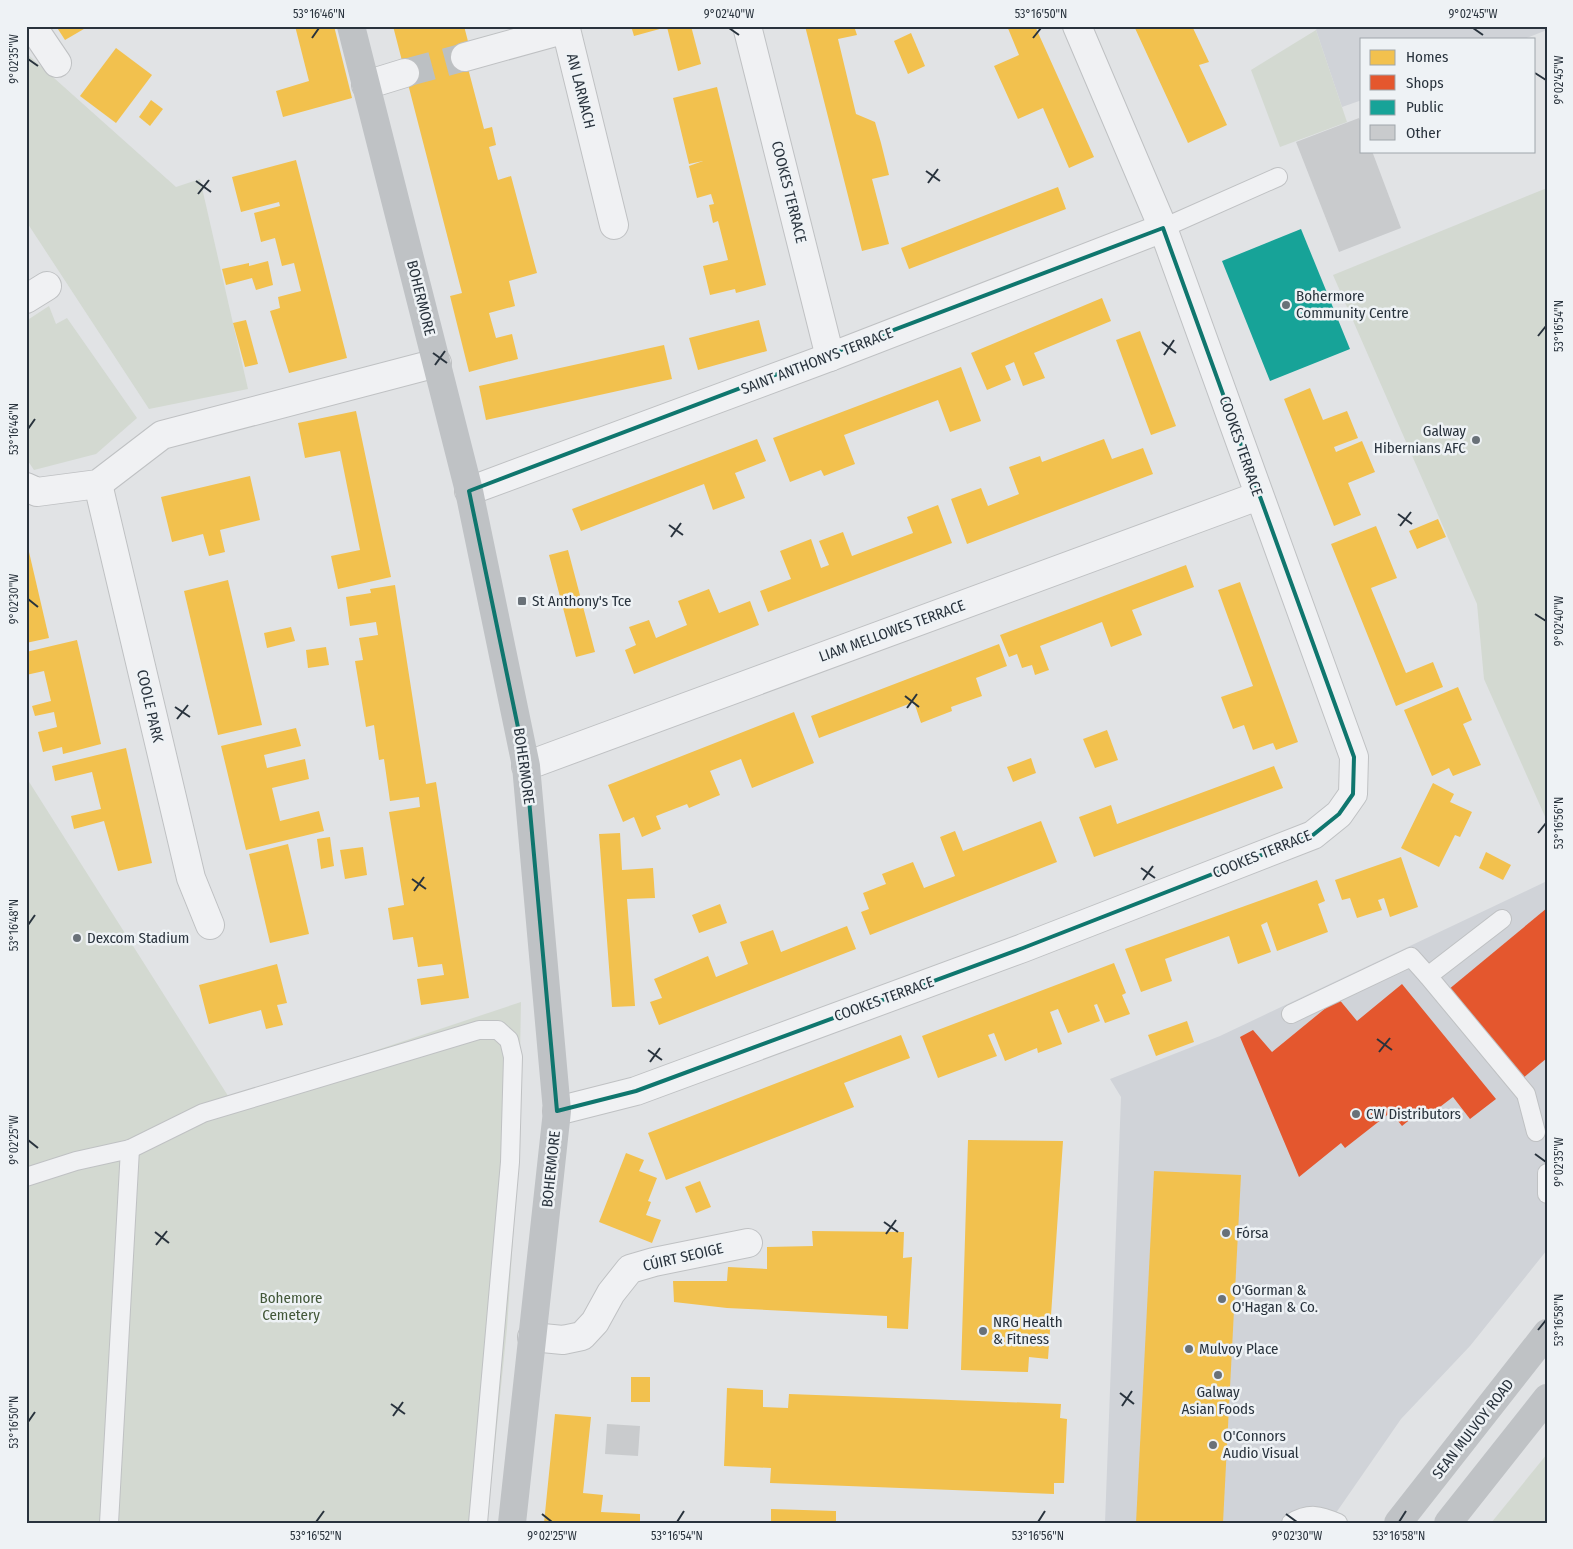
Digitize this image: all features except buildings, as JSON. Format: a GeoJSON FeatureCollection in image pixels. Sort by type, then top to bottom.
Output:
{"type":"FeatureCollection","features":[{"type":"Feature","properties":{"kind":"main road","name":"BOHERMORE"},"geometry":{"type":"LineString","coordinates":[[351,26],[470,491],[526,766],[557,1111],[512,1523]]}},
{"type":"Feature","properties":{"kind":"main road","name":"SEAN MULVOY ROAD"},"geometry":{"type":"LineString","coordinates":[[1398,1523],[1547,1333]]}},
{"type":"Feature","properties":{"kind":"main road"},"geometry":{"type":"LineString","coordinates":[[1448,1523],[1547,1398]]}},
{"type":"Feature","properties":{"kind":"street"},"geometry":{"type":"LineString","coordinates":[[32,26],[57,63]]}},
{"type":"Feature","properties":{"kind":"street","name":"COOKES TERRACE"},"geometry":{"type":"LineString","coordinates":[[747,26],[830,357]]}},
{"type":"Feature","properties":{"kind":"street","name":"COOKES TERRACE"},"geometry":{"type":"LineString","coordinates":[[557,1111],[636,1091],[1023,948],[1313,835],[1339,814],[1353,794],[1354,757],[1258,496],[1237,431],[1163,228],[1077,26]]}},
{"type":"Feature","properties":{"kind":"street","name":"AN LARNACH"},"geometry":{"type":"LineString","coordinates":[[465,57],[566,30],[614,225]]}},
{"type":"Feature","properties":{"kind":"street"},"geometry":{"type":"LineString","coordinates":[[366,85],[405,73]]}},
{"type":"Feature","properties":{"kind":"street","name":"SAINT ANTHONYS TERRACE"},"geometry":{"type":"LineString","coordinates":[[470,491],[830,357],[1163,228]]}},
{"type":"Feature","properties":{"kind":"street"},"geometry":{"type":"LineString","coordinates":[[26,487],[37,492],[98,484],[162,435],[438,363]]}},
{"type":"Feature","properties":{"kind":"street","name":"COOLE PARK"},"geometry":{"type":"LineString","coordinates":[[98,484],[191,878],[210,925]]}},
{"type":"Feature","properties":{"kind":"street","name":"LIAM MELLOWES TERRACE"},"geometry":{"type":"LineString","coordinates":[[526,766],[1258,496]]}},
{"type":"Feature","properties":{"kind":"street","name":"CÚIRT SEOIGE"},"geometry":{"type":"LineString","coordinates":[[532,1337],[564,1340],[582,1336],[594,1322],[611,1293],[630,1270],[654,1262],[748,1243]]}},
{"type":"Feature","properties":{"kind":"lane"},"geometry":{"type":"LineString","coordinates":[[1163,228],[1278,177]]}},
{"type":"Feature","properties":{"kind":"lane"},"geometry":{"type":"LineString","coordinates":[[1428,976],[1502,919]]}},
{"type":"Feature","properties":{"kind":"lane"},"geometry":{"type":"LineString","coordinates":[[1291,1014],[1411,956],[1526,1094],[1536,1132]]}},
{"type":"Feature","properties":{"kind":"lane"},"geometry":{"type":"LineString","coordinates":[[26,1177],[76,1161],[130,1149],[203,1113],[479,1030],[498,1030],[509,1040],[512,1057],[510,1162],[478,1523]]}},
{"type":"Feature","properties":{"kind":"lane"},"geometry":{"type":"LineString","coordinates":[[110,1523],[130,1149]]}},
{"type":"Feature","properties":{"kind":"lane"},"geometry":{"type":"LineString","coordinates":[[1547,1173],[1547,1194]]}},
{"type":"Feature","properties":{"kind":"lane"},"geometry":{"type":"LineString","coordinates":[[1291,1523],[1298,1518],[1318,1515],[1338,1523]]}},
{"type":"Feature","properties":{"kind":"highlighted area"},"geometry":{"type":"Polygon","coordinates":[[[1163,228],[1354,757],[1353,794],[1339,814],[1313,835],[1023,948],[636,1091],[557,1111],[526,766],[469,491],[1163,228]]]}},
{"type":"Feature","properties":{"kind":"shaded area"},"geometry":{"type":"Polygon","coordinates":[[[1319,26],[1547,26],[1547,30],[1527,38],[1360,38],[1360,101],[1342,107],[1316,30],[1319,26]]]}},
{"type":"Feature","properties":{"kind":"shaded area"},"geometry":{"type":"Polygon","coordinates":[[[1547,881],[1547,1250],[1470,1346],[1401,1419],[1329,1523],[1105,1523],[1121,1097],[1110,1079],[1220,1036],[1547,881]]]}},
{"type":"Feature","properties":{"kind":"green space"},"geometry":{"type":"Polygon","coordinates":[[[1316,30],[1347,122],[1280,147],[1251,70],[1316,30]]]}},
{"type":"Feature","properties":{"kind":"green space"},"geometry":{"type":"Polygon","coordinates":[[[26,53],[176,187],[200,179],[248,389],[149,409],[26,221],[26,53]]]}},
{"type":"Feature","properties":{"kind":"green space","name":"Galway Hibernians AFC"},"geometry":{"type":"Polygon","coordinates":[[[1547,188],[1547,821],[1484,679],[1477,604],[1333,275],[1547,188]]]}},
{"type":"Feature","properties":{"kind":"green space"},"geometry":{"type":"Polygon","coordinates":[[[49,306],[56,324],[67,318],[137,418],[96,454],[34,470],[26,458],[26,321],[49,306]]]}},
{"type":"Feature","properties":{"kind":"green space","name":"Bohemore Cemetery"},"geometry":{"type":"Polygon","coordinates":[[[26,777],[230,1099],[521,1002],[518,1162],[507,1328],[487,1523],[26,1523],[26,777]]]}},
{"type":"Feature","properties":{"kind":"green space"},"geometry":{"type":"Polygon","coordinates":[[[1547,1454],[1547,1523],[1491,1523],[1547,1454]]]}},
{"type":"Feature","properties":{"kind":"tunnel"},"geometry":{"type":"LineString","coordinates":[[405,73],[465,57]]}},
{"type":"Feature","properties":{"kind":"place","name":"Bohermore Community Centre"},"geometry":{"type":"Point","coordinates":[1286,305]}},
{"type":"Feature","properties":{"kind":"place","name":"Galway Hibernians AFC"},"geometry":{"type":"Point","coordinates":[1476,440]}},
{"type":"Feature","properties":{"kind":"place","name":"St Anthony's Tce"},"geometry":{"type":"Point","coordinates":[522,601]}},
{"type":"Feature","properties":{"kind":"place","name":"Dexcom Stadium"},"geometry":{"type":"Point","coordinates":[77,938]}},
{"type":"Feature","properties":{"kind":"place","name":"CW Distributors"},"geometry":{"type":"Point","coordinates":[1356,1114]}},
{"type":"Feature","properties":{"kind":"place","name":"Fórsa"},"geometry":{"type":"Point","coordinates":[1226,1233]}},
{"type":"Feature","properties":{"kind":"place","name":"O'Gorman & O'Hagan & Co."},"geometry":{"type":"Point","coordinates":[1222,1299]}},
{"type":"Feature","properties":{"kind":"place","name":"NRG Health & Fitness"},"geometry":{"type":"Point","coordinates":[983,1331]}},
{"type":"Feature","properties":{"kind":"place","name":"Mulvoy Place"},"geometry":{"type":"Point","coordinates":[1189,1349]}},
{"type":"Feature","properties":{"kind":"place","name":"Galway Asian Foods"},"geometry":{"type":"Point","coordinates":[1218,1375]}},
{"type":"Feature","properties":{"kind":"place","name":"O'Connors Audio Visual"},"geometry":{"type":"Point","coordinates":[1213,1445]}}]}
